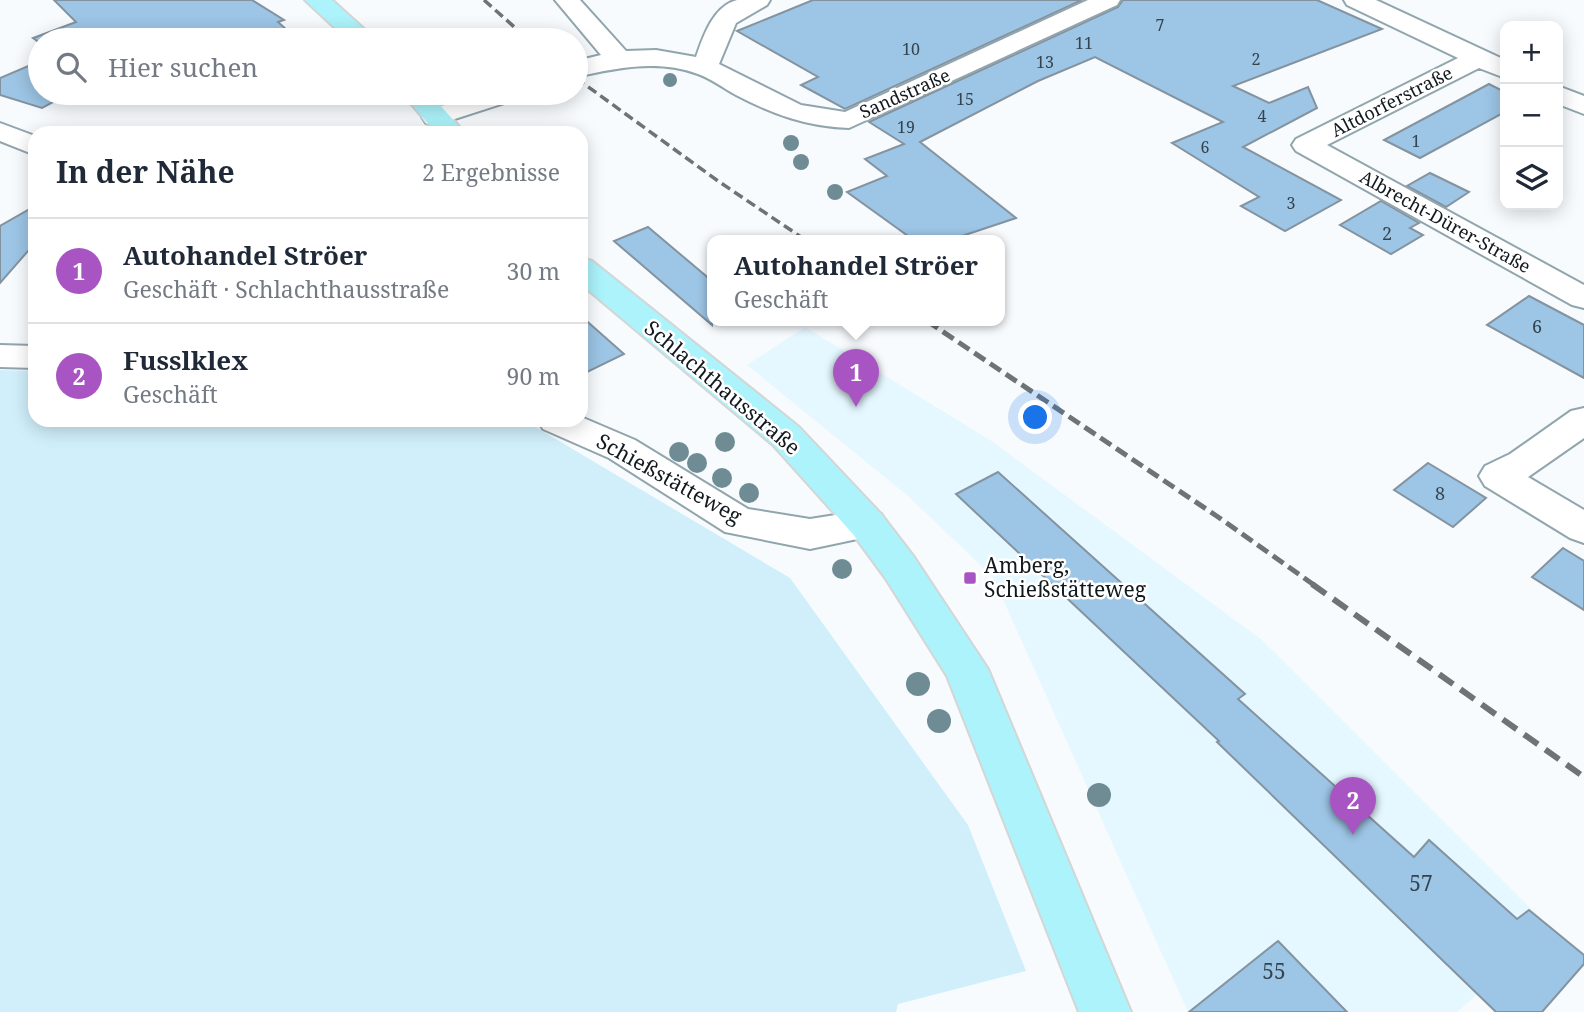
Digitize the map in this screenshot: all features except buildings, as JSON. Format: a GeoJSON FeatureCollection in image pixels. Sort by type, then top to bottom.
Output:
{"type":"FeatureCollection","features":[{"type":"Feature","properties":{"kind":"main road"},"geometry":{"type":"LineString","coordinates":[[317,0],[349,28]]}},
{"type":"Feature","properties":{"kind":"main road"},"geometry":{"type":"LineString","coordinates":[[426,105],[444,125]]}},
{"type":"Feature","properties":{"kind":"main road","name":"Schlachthausstraße"},"geometry":{"type":"LineString","coordinates":[[588,274],[786,436],[867,524],[900,568],[966,669],[1105,1012]]}},
{"type":"Feature","properties":{"kind":"street"},"geometry":{"type":"LineString","coordinates":[[567,0],[618,58]]}},
{"type":"Feature","properties":{"kind":"street"},"geometry":{"type":"LineString","coordinates":[[705,67],[723,20],[739,6],[758,0]]}},
{"type":"Feature","properties":{"kind":"street","name":"Sandstraße"},"geometry":{"type":"LineString","coordinates":[[588,66],[618,58],[654,58],[705,67],[797,114],[827,120],[849,120],[1108,0]]}},
{"type":"Feature","properties":{"kind":"street"},"geometry":{"type":"LineString","coordinates":[[1356,0],[1500,68]]}},
{"type":"Feature","properties":{"kind":"street","name":"Altdorferstraße"},"geometry":{"type":"LineString","coordinates":[[1306,145],[1478,58]]}},
{"type":"Feature","properties":{"kind":"street"},"geometry":{"type":"LineString","coordinates":[[1563,96],[1584,106]]}},
{"type":"Feature","properties":{"kind":"street"},"geometry":{"type":"LineString","coordinates":[[444,125],[484,105]]}},
{"type":"Feature","properties":{"kind":"street"},"geometry":{"type":"LineString","coordinates":[[0,131],[28,143]]}},
{"type":"Feature","properties":{"kind":"street","name":"Albrecht-Dürer-Straße"},"geometry":{"type":"LineString","coordinates":[[1306,145],[1584,298]]}},
{"type":"Feature","properties":{"kind":"street"},"geometry":{"type":"LineString","coordinates":[[0,356],[28,357]]}},
{"type":"Feature","properties":{"kind":"street"},"geometry":{"type":"LineString","coordinates":[[1584,420],[1523,463],[1498,476],[1584,528]]}},
{"type":"Feature","properties":{"kind":"street","name":"Schießstätteweg"},"geometry":{"type":"LineString","coordinates":[[572,427],[622,449],[739,522],[810,534],[867,524]]}},
{"type":"Feature","properties":{"kind":"shaded area"},"geometry":{"type":"Polygon","coordinates":[[[805,327],[990,440],[1262,640],[1551,929],[1457,1012],[1188,1012],[993,577],[908,496],[747,365],[805,327]]]}},
{"type":"Feature","properties":{"kind":"shaded area"},"geometry":{"type":"Polygon","coordinates":[[[0,370],[28,371],[28,427],[535,427],[790,578],[968,825],[1026,971],[898,1004],[896,1012],[0,1012],[0,370]]]}},
{"type":"Feature","properties":{"kind":"railway"},"geometry":{"type":"LineString","coordinates":[[484,0],[516,28]]}},
{"type":"Feature","properties":{"kind":"railway"},"geometry":{"type":"LineString","coordinates":[[588,87],[798,235]]}},
{"type":"Feature","properties":{"kind":"railway"},"geometry":{"type":"LineString","coordinates":[[934,326],[1221,519],[1314,585]]}},
{"type":"Feature","properties":{"kind":"railway"},"geometry":{"type":"LineString","coordinates":[[1312,584],[1584,777]]}},
{"type":"Feature","properties":{"kind":"place","name":"Autohandel Ströer"},"geometry":{"type":"Point","coordinates":[856,407]}},
{"type":"Feature","properties":{"kind":"place","name":"Amberg, Schießstätteweg"},"geometry":{"type":"Point","coordinates":[970,578]}},
{"type":"Feature","properties":{"kind":"place","name":"Fusslklex"},"geometry":{"type":"Point","coordinates":[1353,835]}}]}
